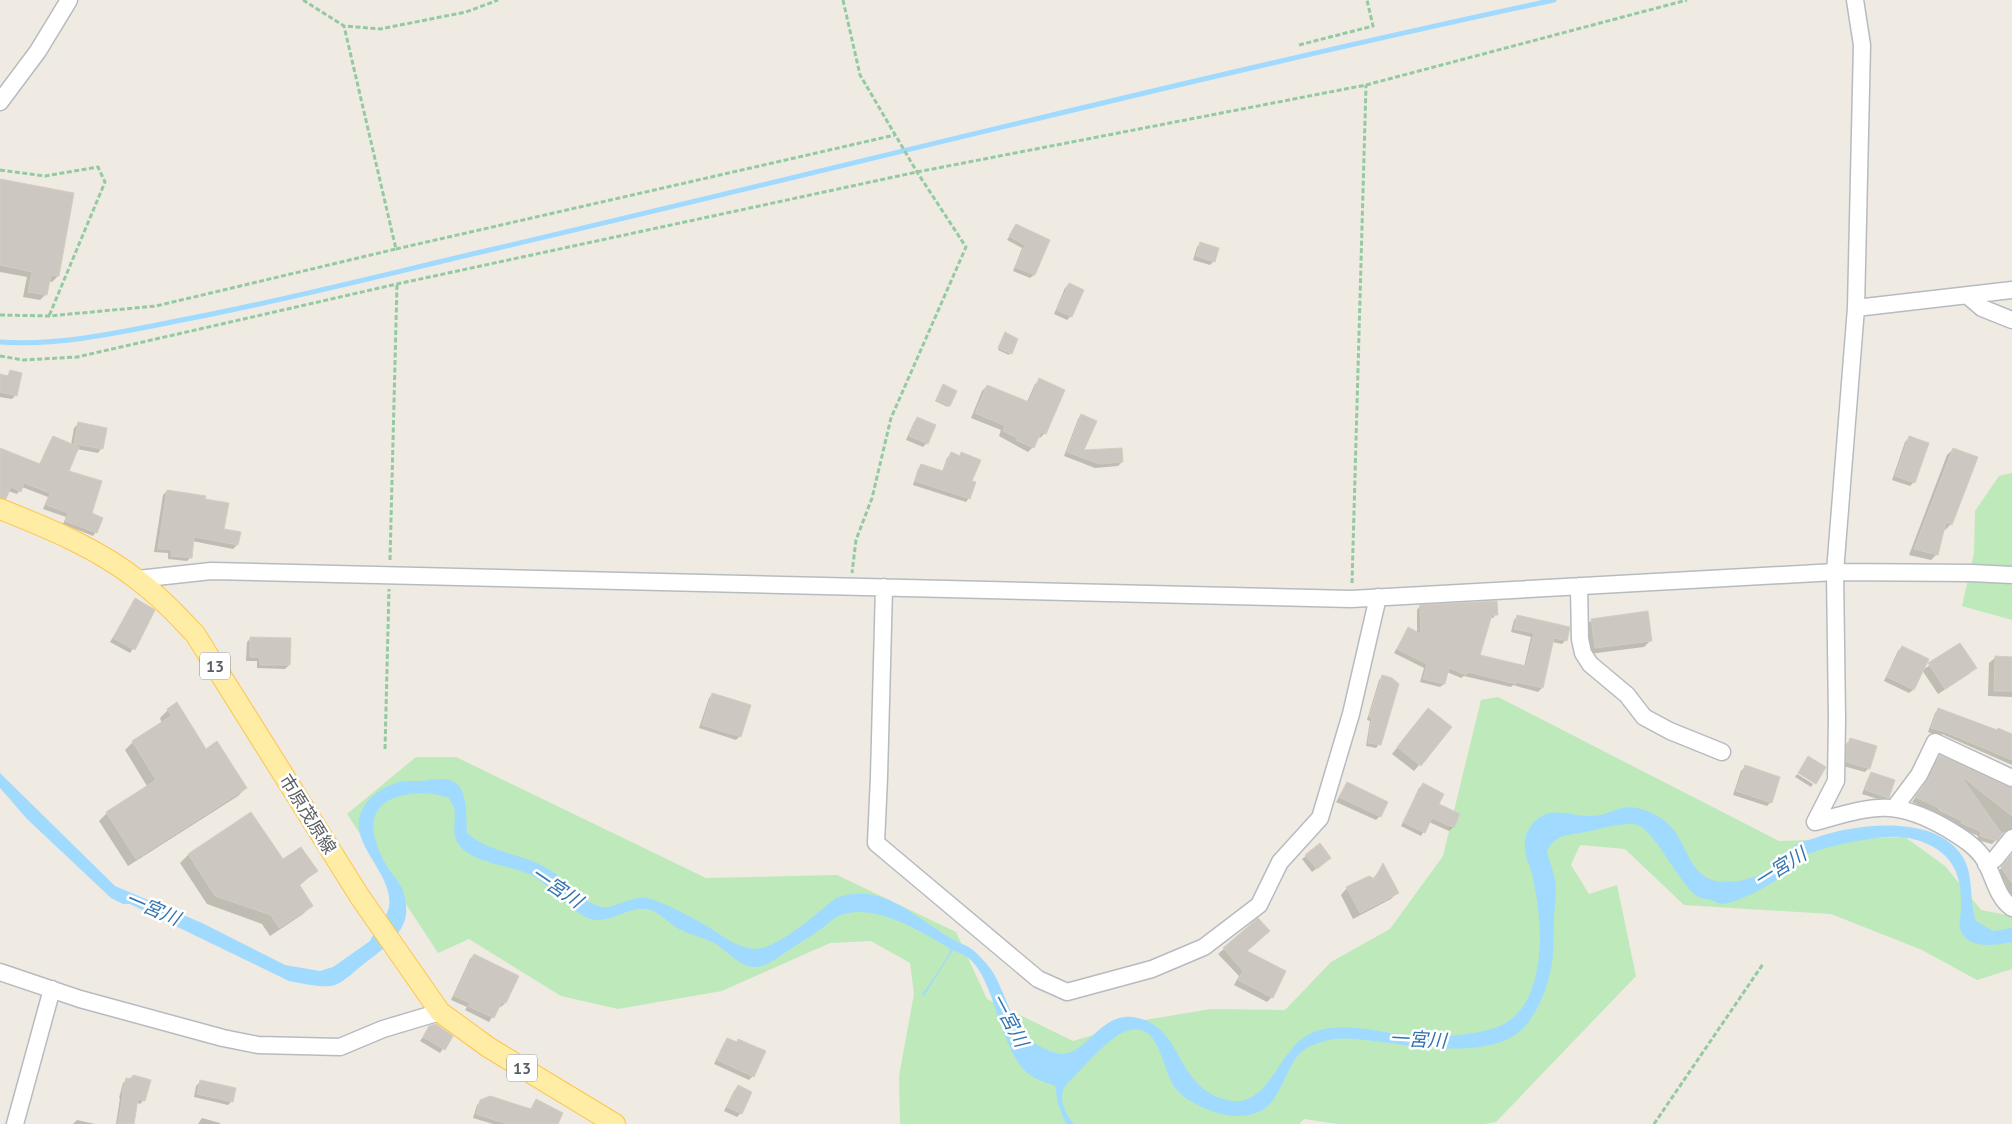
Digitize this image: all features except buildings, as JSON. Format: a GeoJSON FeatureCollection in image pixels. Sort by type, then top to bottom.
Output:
{"type":"FeatureCollection","features":[{"type":"Feature","properties":{"kind":"main road","name":"市原茂原線"},"geometry":{"type":"LineString","coordinates":[[0,509],[63,536],[95,553],[138,579],[165,602],[195,634],[360,897],[438,1008],[488,1048],[615,1124]]}},
{"type":"Feature","properties":{"kind":"street"},"geometry":{"type":"LineString","coordinates":[[0,102],[38,51],[69,0]]}},
{"type":"Feature","properties":{"kind":"street"},"geometry":{"type":"LineString","coordinates":[[1855,0],[1862,45],[1856,308],[1835,572],[1836,781],[1815,822],[1871,807],[1895,807],[1926,816],[1964,839],[1981,856],[1994,885],[2004,901],[2012,908]]}},
{"type":"Feature","properties":{"kind":"street"},"geometry":{"type":"LineString","coordinates":[[1856,308],[2012,290]]}},
{"type":"Feature","properties":{"kind":"street"},"geometry":{"type":"LineString","coordinates":[[1968,296],[1982,308],[2012,320]]}},
{"type":"Feature","properties":{"kind":"street"},"geometry":{"type":"LineString","coordinates":[[138,579],[211,571],[1352,599],[1835,572],[2012,575]]}},
{"type":"Feature","properties":{"kind":"street"},"geometry":{"type":"LineString","coordinates":[[1579,586],[1580,639],[1583,653],[1590,664],[1627,695],[1644,717],[1670,731],[1722,752]]}},
{"type":"Feature","properties":{"kind":"street"},"geometry":{"type":"LineString","coordinates":[[884,587],[880,777],[876,844],[1038,979],[1066,992],[1152,969],[1204,947],[1258,905],[1280,862],[1320,818],[1351,714],[1378,598]]}},
{"type":"Feature","properties":{"kind":"street"},"geometry":{"type":"LineString","coordinates":[[1895,807],[1919,775],[1935,742],[2012,778]]}},
{"type":"Feature","properties":{"kind":"street"},"geometry":{"type":"LineString","coordinates":[[1986,864],[1995,860],[2012,838]]}},
{"type":"Feature","properties":{"kind":"street"},"geometry":{"type":"LineString","coordinates":[[0,972],[80,999],[223,1038],[258,1045],[340,1047],[438,1008]]}},
{"type":"Feature","properties":{"kind":"street"},"geometry":{"type":"LineString","coordinates":[[15,1124],[52,989]]}},
{"type":"Feature","properties":{"kind":"path"},"geometry":{"type":"LineString","coordinates":[[303,0],[344,26],[380,29],[466,12],[498,0]]}},
{"type":"Feature","properties":{"kind":"path"},"geometry":{"type":"LineString","coordinates":[[844,0],[860,75],[917,172],[966,247],[891,418],[872,498],[856,540],[850,586]]}},
{"type":"Feature","properties":{"kind":"path"},"geometry":{"type":"LineString","coordinates":[[1299,45],[1373,26],[1367,0]]}},
{"type":"Feature","properties":{"kind":"path"},"geometry":{"type":"LineString","coordinates":[[0,356],[23,360],[77,357],[397,284],[917,172],[1366,85],[1687,0]]}},
{"type":"Feature","properties":{"kind":"path"},"geometry":{"type":"LineString","coordinates":[[344,26],[396,249]]}},
{"type":"Feature","properties":{"kind":"path"},"geometry":{"type":"LineString","coordinates":[[1352,599],[1366,85]]}},
{"type":"Feature","properties":{"kind":"path"},"geometry":{"type":"LineString","coordinates":[[0,315],[49,316],[156,306],[895,135]]}},
{"type":"Feature","properties":{"kind":"path"},"geometry":{"type":"LineString","coordinates":[[0,170],[45,176],[98,167],[105,182],[49,316]]}},
{"type":"Feature","properties":{"kind":"path"},"geometry":{"type":"LineString","coordinates":[[385,748],[397,284]]}},
{"type":"Feature","properties":{"kind":"path"},"geometry":{"type":"LineString","coordinates":[[1654,1124],[1764,964]]}},
{"type":"Feature","properties":{"kind":"green space"},"geometry":{"type":"Polygon","coordinates":[[[2012,473],[2012,620],[1962,606],[1974,553],[1975,511],[1999,476],[2012,473]]]}},
{"type":"Feature","properties":{"kind":"green space"},"geometry":{"type":"Polygon","coordinates":[[[1498,697],[1779,841],[1905,837],[1945,866],[1981,910],[2012,916],[2012,969],[1977,980],[1922,950],[1831,914],[1684,905],[1625,849],[1580,845],[1571,865],[1589,894],[1617,885],[1636,976],[1496,1122],[1484,1124],[1338,1124],[1304,1119],[1299,1124],[900,1124],[899,1076],[914,994],[910,963],[871,941],[830,943],[722,991],[618,1009],[561,996],[469,939],[438,953],[347,814],[416,757],[456,757],[706,878],[837,875],[956,932],[987,999],[1073,1041],[1145,1020],[1211,1009],[1285,1010],[1331,962],[1390,929],[1443,856],[1481,700],[1498,697]]]}},
{"type":"Feature","properties":{"kind":"water","name":"一宮川"},"geometry":{"type":"Polygon","coordinates":[[[0,773],[115,886],[202,923],[285,965],[320,971],[333,967],[370,941],[374,933],[378,932],[389,907],[389,896],[386,884],[362,841],[359,830],[361,812],[374,795],[392,784],[403,781],[448,780],[455,782],[461,789],[466,808],[467,833],[487,846],[543,866],[559,876],[582,897],[595,905],[608,907],[639,898],[654,900],[705,925],[736,944],[756,949],[776,943],[787,936],[836,898],[856,894],[879,896],[912,912],[942,933],[975,952],[990,968],[996,978],[1016,1023],[1031,1041],[1041,1047],[1060,1054],[1072,1052],[1103,1026],[1121,1017],[1132,1017],[1149,1022],[1161,1030],[1195,1080],[1207,1091],[1223,1099],[1240,1101],[1253,1096],[1264,1087],[1293,1047],[1305,1036],[1320,1030],[1350,1027],[1411,1035],[1447,1036],[1495,1028],[1515,1016],[1523,1007],[1534,982],[1540,938],[1538,908],[1533,878],[1525,851],[1525,838],[1530,827],[1545,814],[1560,813],[1591,816],[1628,807],[1651,813],[1662,819],[1673,829],[1699,872],[1716,881],[1726,882],[1746,879],[1764,872],[1781,860],[1792,847],[1804,841],[1832,833],[1852,828],[1873,826],[1916,828],[1936,834],[1952,844],[1967,866],[1976,921],[1993,931],[2012,928],[2012,942],[1984,945],[1976,944],[1965,937],[1960,926],[1961,897],[1958,877],[1943,853],[1923,842],[1899,837],[1881,837],[1816,851],[1799,859],[1786,873],[1765,887],[1737,900],[1722,904],[1698,897],[1689,889],[1657,843],[1641,827],[1633,824],[1615,825],[1568,835],[1554,842],[1547,851],[1556,889],[1552,965],[1546,989],[1539,1005],[1525,1026],[1512,1037],[1498,1043],[1466,1048],[1430,1048],[1353,1039],[1321,1042],[1309,1047],[1299,1055],[1290,1067],[1270,1104],[1252,1114],[1231,1116],[1214,1112],[1196,1104],[1181,1094],[1170,1080],[1158,1047],[1152,1038],[1145,1032],[1136,1029],[1124,1032],[1110,1041],[1065,1086],[1062,1101],[1074,1124],[1066,1124],[1058,1104],[1055,1086],[1030,1075],[1015,1058],[990,993],[976,966],[967,957],[953,950],[924,996],[922,995],[951,949],[912,927],[881,915],[852,912],[839,916],[770,962],[761,966],[750,967],[739,962],[714,943],[679,929],[651,910],[637,909],[603,920],[596,920],[581,914],[535,877],[516,869],[482,860],[463,850],[455,838],[455,812],[449,798],[423,793],[410,794],[386,802],[375,816],[373,825],[380,854],[404,894],[406,915],[401,929],[384,948],[339,983],[331,986],[306,984],[289,981],[130,904],[123,904],[111,898],[27,819],[0,788],[0,773]]]}},
{"type":"Feature","properties":{"kind":"waterway"},"geometry":{"type":"LineString","coordinates":[[0,342],[46,342],[91,337],[260,304],[627,218],[1156,90],[1554,0]]}}]}
